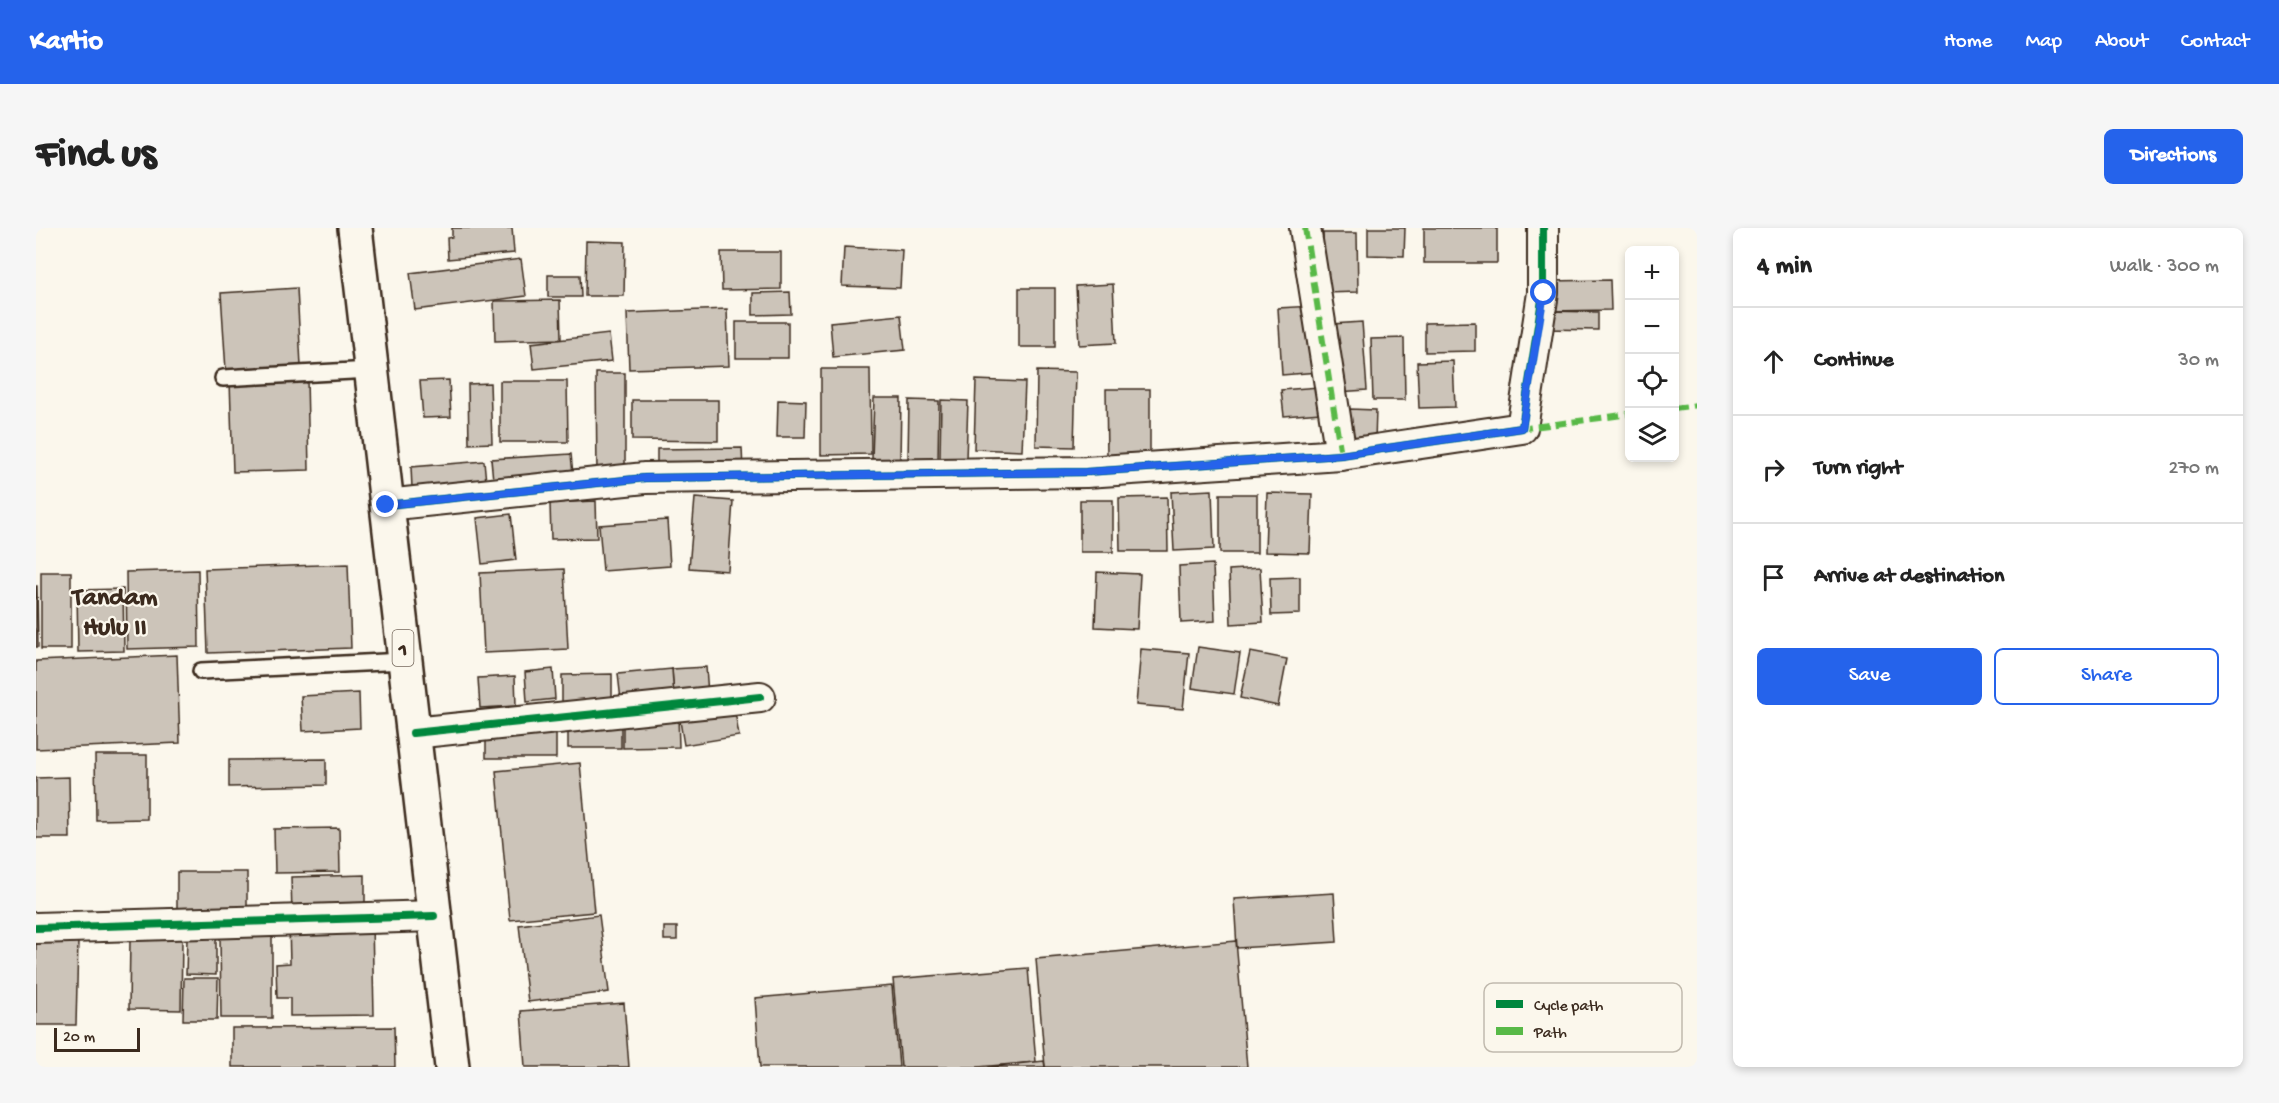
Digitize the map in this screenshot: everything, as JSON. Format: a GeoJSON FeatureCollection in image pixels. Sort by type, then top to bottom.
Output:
{"type":"FeatureCollection","features":[{"type":"Feature","properties":{"kind":"highway","name":"1"},"geometry":{"type":"LineString","coordinates":[[355,228],[452,1067]]}},
{"type":"Feature","properties":{"kind":"street"},"geometry":{"type":"LineString","coordinates":[[1305,228],[1341,455]]}},
{"type":"Feature","properties":{"kind":"street"},"geometry":{"type":"LineString","coordinates":[[386,505],[645,478],[1086,472],[1341,455],[1522,428],[1544,293],[1543,228]]}},
{"type":"Feature","properties":{"kind":"street"},"geometry":{"type":"LineString","coordinates":[[413,733],[760,697]]}},
{"type":"Feature","properties":{"kind":"street"},"geometry":{"type":"LineString","coordinates":[[36,928],[434,916]]}},
{"type":"Feature","properties":{"kind":"lane"},"geometry":{"type":"LineString","coordinates":[[223,378],[371,370]]}},
{"type":"Feature","properties":{"kind":"lane"},"geometry":{"type":"LineString","coordinates":[[201,671],[404,661]]}},
{"type":"Feature","properties":{"kind":"building"},"geometry":{"type":"Polygon","coordinates":[[[452,228],[512,228],[514,253],[448,259],[447,238],[452,237],[452,228]]]}},
{"type":"Feature","properties":{"kind":"building"},"geometry":{"type":"Polygon","coordinates":[[[1368,228],[1405,228],[1404,256],[1368,255],[1368,228]]]}},
{"type":"Feature","properties":{"kind":"building"},"geometry":{"type":"Polygon","coordinates":[[[1424,228],[1497,228],[1497,263],[1424,263],[1424,228]]]}},
{"type":"Feature","properties":{"kind":"building"},"geometry":{"type":"Polygon","coordinates":[[[1323,233],[1357,233],[1358,292],[1324,293],[1323,233]]]}},
{"type":"Feature","properties":{"kind":"building"},"geometry":{"type":"Polygon","coordinates":[[[586,241],[625,242],[624,296],[585,296],[586,241]]]}},
{"type":"Feature","properties":{"kind":"building"},"geometry":{"type":"Polygon","coordinates":[[[844,247],[902,250],[900,288],[842,286],[844,247]]]}},
{"type":"Feature","properties":{"kind":"building"},"geometry":{"type":"Polygon","coordinates":[[[721,252],[781,252],[781,289],[722,290],[721,252]]]}},
{"type":"Feature","properties":{"kind":"building"},"geometry":{"type":"Polygon","coordinates":[[[521,259],[526,296],[415,310],[410,273],[521,259]]]}},
{"type":"Feature","properties":{"kind":"building"},"geometry":{"type":"Polygon","coordinates":[[[548,275],[580,275],[581,297],[548,297],[548,275]]]}},
{"type":"Feature","properties":{"kind":"building"},"geometry":{"type":"Polygon","coordinates":[[[1610,280],[1611,310],[1550,311],[1549,281],[1610,280]]]}},
{"type":"Feature","properties":{"kind":"building"},"geometry":{"type":"Polygon","coordinates":[[[1113,284],[1116,343],[1079,345],[1076,286],[1113,284]]]}},
{"type":"Feature","properties":{"kind":"building"},"geometry":{"type":"Polygon","coordinates":[[[297,288],[301,366],[226,371],[221,293],[297,288]]]}},
{"type":"Feature","properties":{"kind":"building"},"geometry":{"type":"Polygon","coordinates":[[[1019,288],[1055,288],[1055,347],[1019,347],[1019,288]]]}},
{"type":"Feature","properties":{"kind":"building"},"geometry":{"type":"Polygon","coordinates":[[[790,292],[791,314],[753,315],[753,293],[790,292]]]}},
{"type":"Feature","properties":{"kind":"building"},"geometry":{"type":"Polygon","coordinates":[[[560,300],[561,339],[495,341],[494,301],[560,300]]]}},
{"type":"Feature","properties":{"kind":"building"},"geometry":{"type":"Polygon","coordinates":[[[1314,306],[1318,372],[1282,375],[1278,308],[1314,306]]]}},
{"type":"Feature","properties":{"kind":"building"},"geometry":{"type":"Polygon","coordinates":[[[727,309],[729,366],[629,369],[627,313],[727,309]]]}},
{"type":"Feature","properties":{"kind":"building"},"geometry":{"type":"Polygon","coordinates":[[[1545,311],[1598,312],[1598,330],[1545,329],[1545,311]]]}},
{"type":"Feature","properties":{"kind":"building"},"geometry":{"type":"Polygon","coordinates":[[[901,315],[905,350],[833,357],[830,322],[901,315]]]}},
{"type":"Feature","properties":{"kind":"building"},"geometry":{"type":"Polygon","coordinates":[[[736,322],[788,322],[788,358],[736,358],[736,322]]]}},
{"type":"Feature","properties":{"kind":"building"},"geometry":{"type":"Polygon","coordinates":[[[1362,322],[1367,390],[1337,392],[1332,324],[1362,322]]]}},
{"type":"Feature","properties":{"kind":"building"},"geometry":{"type":"Polygon","coordinates":[[[1475,322],[1475,351],[1425,352],[1425,323],[1475,322]]]}},
{"type":"Feature","properties":{"kind":"building"},"geometry":{"type":"Polygon","coordinates":[[[609,334],[612,361],[534,369],[531,343],[609,334]]]}},
{"type":"Feature","properties":{"kind":"building"},"geometry":{"type":"Polygon","coordinates":[[[1404,338],[1405,400],[1373,400],[1371,339],[1404,338]]]}},
{"type":"Feature","properties":{"kind":"building"},"geometry":{"type":"Polygon","coordinates":[[[1453,361],[1455,407],[1419,408],[1417,362],[1453,361]]]}},
{"type":"Feature","properties":{"kind":"building"},"geometry":{"type":"Polygon","coordinates":[[[821,369],[870,369],[871,454],[821,455],[821,369]]]}},
{"type":"Feature","properties":{"kind":"building"},"geometry":{"type":"Polygon","coordinates":[[[1037,371],[1076,372],[1074,447],[1036,446],[1037,371]]]}},
{"type":"Feature","properties":{"kind":"building"},"geometry":{"type":"Polygon","coordinates":[[[596,373],[625,373],[625,474],[597,475],[596,373]]]}},
{"type":"Feature","properties":{"kind":"building"},"geometry":{"type":"Polygon","coordinates":[[[307,379],[309,470],[233,472],[230,381],[307,379]]]}},
{"type":"Feature","properties":{"kind":"building"},"geometry":{"type":"Polygon","coordinates":[[[449,380],[451,417],[423,418],[420,381],[449,380]]]}},
{"type":"Feature","properties":{"kind":"building"},"geometry":{"type":"Polygon","coordinates":[[[976,380],[1025,382],[1022,451],[974,449],[976,380]]]}},
{"type":"Feature","properties":{"kind":"building"},"geometry":{"type":"Polygon","coordinates":[[[500,381],[567,381],[568,442],[500,442],[500,381]]]}},
{"type":"Feature","properties":{"kind":"building"},"geometry":{"type":"Polygon","coordinates":[[[490,383],[492,443],[469,444],[468,384],[490,383]]]}},
{"type":"Feature","properties":{"kind":"building"},"geometry":{"type":"Polygon","coordinates":[[[1319,387],[1321,413],[1284,416],[1281,390],[1319,387]]]}},
{"type":"Feature","properties":{"kind":"building"},"geometry":{"type":"Polygon","coordinates":[[[1106,389],[1150,389],[1150,456],[1107,456],[1106,389]]]}},
{"type":"Feature","properties":{"kind":"building"},"geometry":{"type":"Polygon","coordinates":[[[874,398],[901,398],[900,460],[872,459],[874,398]]]}},
{"type":"Feature","properties":{"kind":"building"},"geometry":{"type":"Polygon","coordinates":[[[632,400],[718,400],[718,441],[632,440],[632,400]]]}},
{"type":"Feature","properties":{"kind":"building"},"geometry":{"type":"Polygon","coordinates":[[[778,400],[806,401],[805,437],[777,437],[778,400]]]}},
{"type":"Feature","properties":{"kind":"building"},"geometry":{"type":"Polygon","coordinates":[[[909,400],[939,401],[938,461],[908,460],[909,400]]]}},
{"type":"Feature","properties":{"kind":"building"},"geometry":{"type":"Polygon","coordinates":[[[941,400],[968,401],[966,459],[940,458],[941,400]]]}},
{"type":"Feature","properties":{"kind":"building"},"geometry":{"type":"Polygon","coordinates":[[[1349,409],[1376,410],[1375,440],[1348,439],[1349,409]]]}},
{"type":"Feature","properties":{"kind":"building"},"geometry":{"type":"Polygon","coordinates":[[[742,448],[743,471],[657,472],[657,449],[742,448]]]}},
{"type":"Feature","properties":{"kind":"building"},"geometry":{"type":"Polygon","coordinates":[[[571,454],[574,485],[494,491],[491,459],[571,454]]]}},
{"type":"Feature","properties":{"kind":"building"},"geometry":{"type":"Polygon","coordinates":[[[484,461],[486,482],[412,488],[411,467],[484,461]]]}},
{"type":"Feature","properties":{"kind":"building"},"geometry":{"type":"Polygon","coordinates":[[[1212,490],[1214,549],[1174,551],[1171,492],[1212,490]]]}},
{"type":"Feature","properties":{"kind":"building"},"geometry":{"type":"Polygon","coordinates":[[[1267,493],[1312,494],[1310,553],[1265,552],[1267,493]]]}},
{"type":"Feature","properties":{"kind":"building"},"geometry":{"type":"Polygon","coordinates":[[[1220,494],[1257,494],[1257,553],[1220,553],[1220,494]]]}},
{"type":"Feature","properties":{"kind":"building"},"geometry":{"type":"Polygon","coordinates":[[[1167,497],[1168,551],[1120,551],[1119,498],[1167,497]]]}},
{"type":"Feature","properties":{"kind":"building"},"geometry":{"type":"Polygon","coordinates":[[[695,498],[733,501],[728,571],[689,568],[695,498]]]}},
{"type":"Feature","properties":{"kind":"building"},"geometry":{"type":"Polygon","coordinates":[[[1080,500],[1113,500],[1113,552],[1080,552],[1080,500]]]}},
{"type":"Feature","properties":{"kind":"building"},"geometry":{"type":"Polygon","coordinates":[[[596,501],[597,538],[551,539],[550,503],[596,501]]]}},
{"type":"Feature","properties":{"kind":"building"},"geometry":{"type":"Polygon","coordinates":[[[511,514],[516,560],[482,564],[477,518],[511,514]]]}},
{"type":"Feature","properties":{"kind":"building"},"geometry":{"type":"Polygon","coordinates":[[[667,520],[670,566],[603,571],[599,525],[667,520]]]}},
{"type":"Feature","properties":{"kind":"building"},"geometry":{"type":"Polygon","coordinates":[[[348,564],[351,648],[208,653],[205,569],[348,564]]]}},
{"type":"Feature","properties":{"kind":"building"},"geometry":{"type":"Polygon","coordinates":[[[1213,564],[1215,621],[1181,623],[1179,566],[1213,564]]]}},
{"type":"Feature","properties":{"kind":"building"},"geometry":{"type":"Polygon","coordinates":[[[1260,568],[1263,622],[1231,624],[1229,570],[1260,568]]]}},
{"type":"Feature","properties":{"kind":"building"},"geometry":{"type":"Polygon","coordinates":[[[564,569],[568,649],[484,653],[480,573],[564,569]]]}},
{"type":"Feature","properties":{"kind":"building"},"geometry":{"type":"Polygon","coordinates":[[[198,570],[199,647],[127,649],[126,572],[198,570]]]}},
{"type":"Feature","properties":{"kind":"building"},"geometry":{"type":"Polygon","coordinates":[[[41,572],[71,572],[71,649],[41,649],[41,572]]]}},
{"type":"Feature","properties":{"kind":"building"},"geometry":{"type":"Polygon","coordinates":[[[1097,572],[1140,574],[1137,629],[1095,627],[1097,572]]]}},
{"type":"Feature","properties":{"kind":"building"},"geometry":{"type":"Polygon","coordinates":[[[1300,577],[1300,614],[1271,615],[1270,578],[1300,577]]]}},
{"type":"Feature","properties":{"kind":"building"},"geometry":{"type":"Polygon","coordinates":[[[37,586],[38,647],[36,647],[37,586]]]}},
{"type":"Feature","properties":{"kind":"building"},"geometry":{"type":"Polygon","coordinates":[[[123,589],[124,651],[78,652],[77,590],[123,589]]]}},
{"type":"Feature","properties":{"kind":"building"},"geometry":{"type":"Polygon","coordinates":[[[1198,647],[1240,653],[1234,694],[1192,688],[1198,647]]]}},
{"type":"Feature","properties":{"kind":"building"},"geometry":{"type":"Polygon","coordinates":[[[1141,649],[1189,653],[1183,709],[1136,705],[1141,649]]]}},
{"type":"Feature","properties":{"kind":"building"},"geometry":{"type":"Polygon","coordinates":[[[1250,652],[1287,659],[1278,706],[1240,698],[1250,652]]]}},
{"type":"Feature","properties":{"kind":"building"},"geometry":{"type":"Polygon","coordinates":[[[177,655],[180,743],[36,749],[36,661],[177,655]]]}},
{"type":"Feature","properties":{"kind":"building"},"geometry":{"type":"Polygon","coordinates":[[[706,667],[708,694],[674,697],[672,669],[706,667]]]}},
{"type":"Feature","properties":{"kind":"building"},"geometry":{"type":"Polygon","coordinates":[[[553,669],[555,699],[527,702],[525,672],[553,669]]]}},
{"type":"Feature","properties":{"kind":"building"},"geometry":{"type":"Polygon","coordinates":[[[672,669],[674,697],[621,700],[618,674],[672,669]]]}},
{"type":"Feature","properties":{"kind":"building"},"geometry":{"type":"Polygon","coordinates":[[[612,674],[612,707],[562,707],[562,675],[612,674]]]}},
{"type":"Feature","properties":{"kind":"building"},"geometry":{"type":"Polygon","coordinates":[[[515,676],[516,706],[480,708],[478,678],[515,676]]]}},
{"type":"Feature","properties":{"kind":"building"},"geometry":{"type":"Polygon","coordinates":[[[359,693],[360,728],[303,731],[301,696],[359,693]]]}},
{"type":"Feature","properties":{"kind":"building"},"geometry":{"type":"Polygon","coordinates":[[[734,706],[739,736],[684,745],[679,715],[734,706]]]}},
{"type":"Feature","properties":{"kind":"building"},"geometry":{"type":"Polygon","coordinates":[[[678,716],[679,747],[623,748],[623,717],[678,716]]]}},
{"type":"Feature","properties":{"kind":"building"},"geometry":{"type":"Polygon","coordinates":[[[568,724],[621,724],[621,748],[568,748],[568,724]]]}},
{"type":"Feature","properties":{"kind":"building"},"geometry":{"type":"Polygon","coordinates":[[[486,730],[556,730],[556,758],[486,758],[486,730]]]}},
{"type":"Feature","properties":{"kind":"building"},"geometry":{"type":"Polygon","coordinates":[[[95,755],[147,755],[147,819],[96,820],[95,755]]]}},
{"type":"Feature","properties":{"kind":"building"},"geometry":{"type":"Polygon","coordinates":[[[326,759],[326,785],[229,787],[229,760],[326,759]]]}},
{"type":"Feature","properties":{"kind":"building"},"geometry":{"type":"Polygon","coordinates":[[[580,763],[594,912],[510,920],[496,771],[580,763]]]}},
{"type":"Feature","properties":{"kind":"building"},"geometry":{"type":"Polygon","coordinates":[[[69,777],[70,838],[36,838],[36,778],[69,777]]]}},
{"type":"Feature","properties":{"kind":"building"},"geometry":{"type":"Polygon","coordinates":[[[339,828],[340,872],[275,873],[274,829],[339,828]]]}},
{"type":"Feature","properties":{"kind":"building"},"geometry":{"type":"Polygon","coordinates":[[[177,872],[247,872],[247,920],[177,920],[177,872]]]}},
{"type":"Feature","properties":{"kind":"building"},"geometry":{"type":"Polygon","coordinates":[[[365,875],[365,915],[292,916],[291,877],[365,875]]]}},
{"type":"Feature","properties":{"kind":"building"},"geometry":{"type":"Polygon","coordinates":[[[1334,893],[1337,942],[1237,948],[1234,899],[1334,893]]]}},
{"type":"Feature","properties":{"kind":"building"},"geometry":{"type":"Polygon","coordinates":[[[599,915],[609,992],[528,1002],[519,925],[599,915]]]}},
{"type":"Feature","properties":{"kind":"building"},"geometry":{"type":"Polygon","coordinates":[[[372,924],[374,1015],[290,1016],[290,998],[277,998],[276,964],[290,963],[289,925],[372,924]]]}},
{"type":"Feature","properties":{"kind":"building"},"geometry":{"type":"Polygon","coordinates":[[[664,927],[677,927],[677,940],[664,940],[664,927]]]}},
{"type":"Feature","properties":{"kind":"building"},"geometry":{"type":"Polygon","coordinates":[[[220,934],[272,934],[272,1018],[221,1018],[220,934]]]}},
{"type":"Feature","properties":{"kind":"building"},"geometry":{"type":"Polygon","coordinates":[[[187,938],[216,938],[216,975],[186,974],[187,938]]]}},
{"type":"Feature","properties":{"kind":"building"},"geometry":{"type":"Polygon","coordinates":[[[130,939],[182,939],[181,1010],[129,1009],[130,939]]]}},
{"type":"Feature","properties":{"kind":"building"},"geometry":{"type":"Polygon","coordinates":[[[36,940],[78,941],[76,1025],[36,1025],[36,940]]]}},
{"type":"Feature","properties":{"kind":"building"},"geometry":{"type":"Polygon","coordinates":[[[1236,941],[1247,1067],[1045,1067],[1036,959],[1236,941]]]}},
{"type":"Feature","properties":{"kind":"building"},"geometry":{"type":"Polygon","coordinates":[[[1028,968],[1036,1062],[978,1067],[901,1067],[893,979],[1028,968]]]}},
{"type":"Feature","properties":{"kind":"building"},"geometry":{"type":"Polygon","coordinates":[[[184,978],[218,978],[217,1020],[183,1020],[184,978]]]}},
{"type":"Feature","properties":{"kind":"building"},"geometry":{"type":"Polygon","coordinates":[[[892,986],[899,1067],[760,1067],[755,998],[892,986]]]}},
{"type":"Feature","properties":{"kind":"building"},"geometry":{"type":"Polygon","coordinates":[[[624,1003],[629,1067],[525,1067],[521,1011],[624,1003]]]}},
{"type":"Feature","properties":{"kind":"building"},"geometry":{"type":"Polygon","coordinates":[[[394,1027],[395,1067],[232,1067],[232,1028],[394,1027]]]}},
{"type":"Feature","properties":{"kind":"building"},"geometry":{"type":"Polygon","coordinates":[[[1044,1061],[1045,1067],[988,1067],[1044,1061]]]}},
{"type":"Feature","properties":{"kind":"marked path"},"geometry":{"type":"LineString","coordinates":[[1305,228],[1341,455]]}},
{"type":"Feature","properties":{"kind":"marked path"},"geometry":{"type":"LineString","coordinates":[[1679,407],[1697,405]]}},
{"type":"Feature","properties":{"kind":"marked path"},"geometry":{"type":"LineString","coordinates":[[1519,429],[1625,415]]}},
{"type":"Feature","properties":{"kind":"cycle path"},"geometry":{"type":"LineString","coordinates":[[386,505],[645,478],[1086,472],[1341,455],[1522,428],[1543,293],[1543,228]]}},
{"type":"Feature","properties":{"kind":"cycle path"},"geometry":{"type":"LineString","coordinates":[[413,733],[760,697]]}},
{"type":"Feature","properties":{"kind":"cycle path"},"geometry":{"type":"LineString","coordinates":[[36,928],[434,916]]}},
{"type":"Feature","properties":{"kind":"district","name":"Tandam Hulu II"},"geometry":{"type":"Point","coordinates":[115,610]}},
{"type":"Feature","properties":{"kind":"route"},"geometry":{"type":"LineString","coordinates":[[386,505],[645,478],[1086,472],[1341,455],[1522,428],[1544,293]]}}]}
